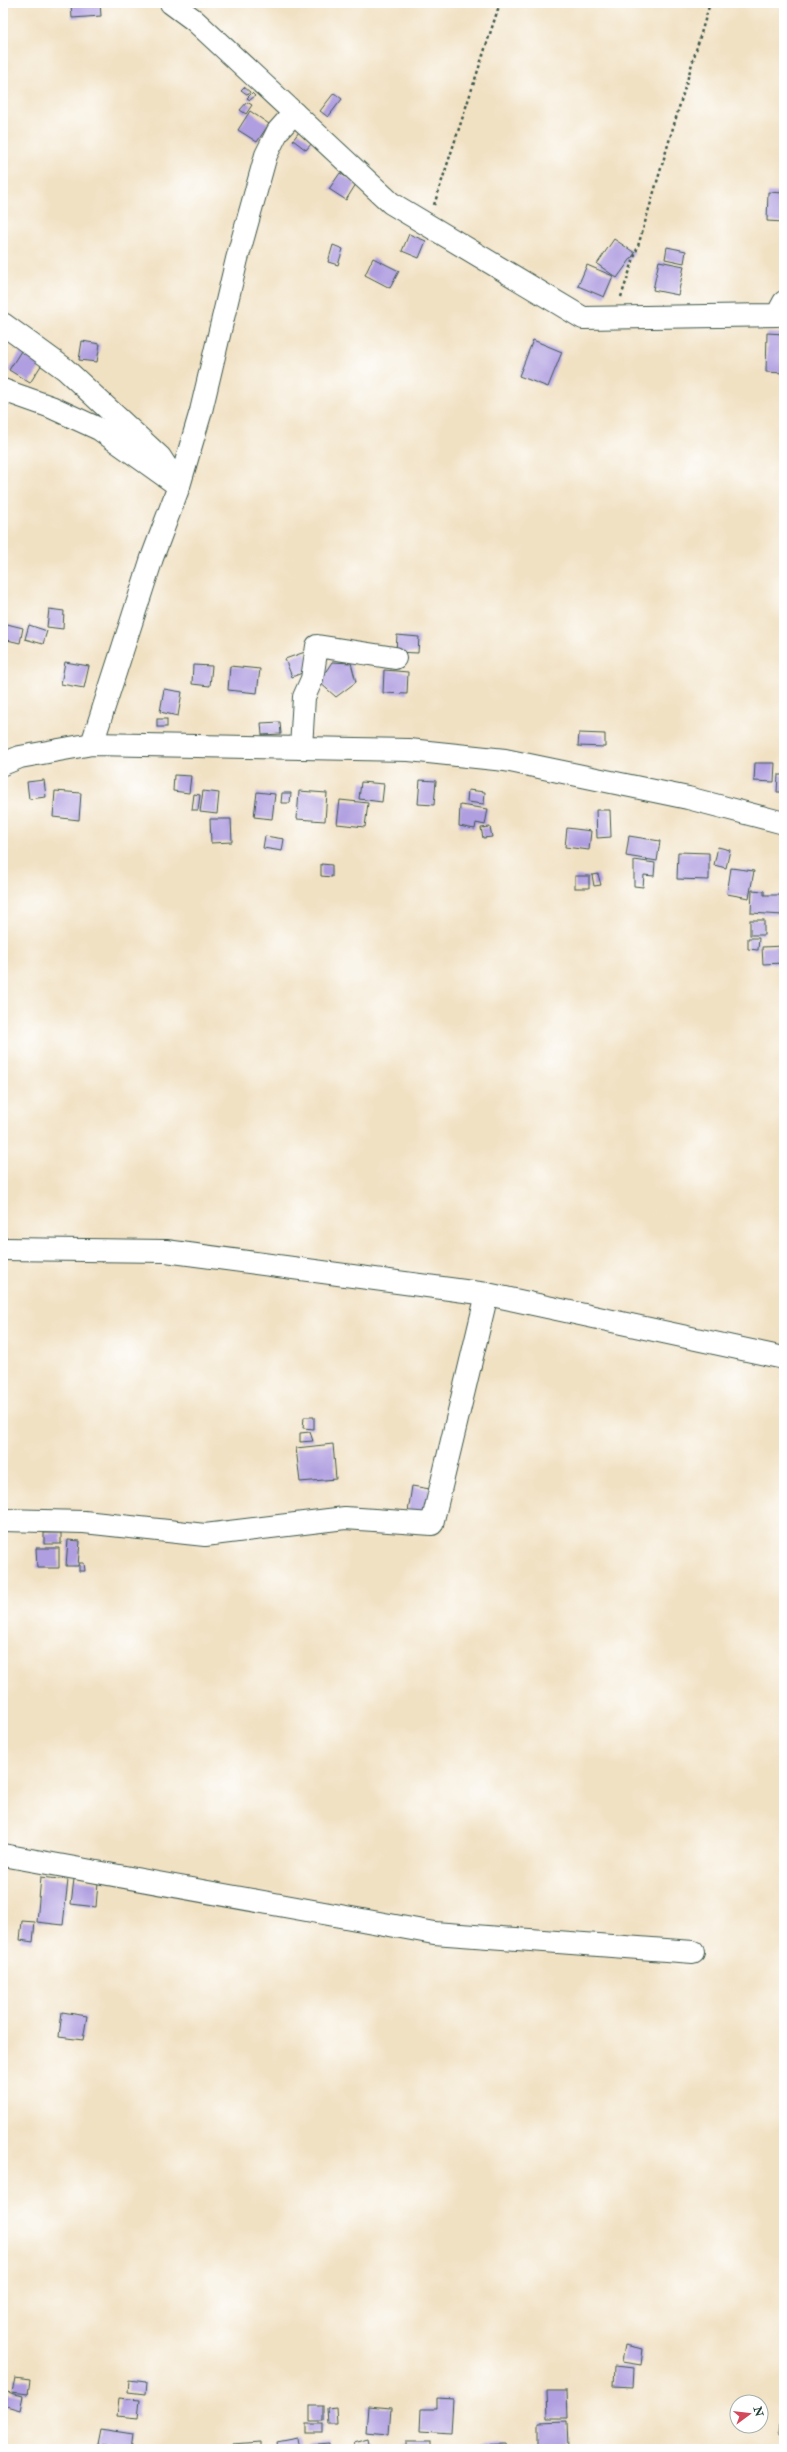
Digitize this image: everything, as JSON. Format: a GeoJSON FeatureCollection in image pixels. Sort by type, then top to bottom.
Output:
{"type":"FeatureCollection","features":[{"type":"Feature","properties":{"kind":"street"},"geometry":{"type":"LineString","coordinates":[[171,3],[194,20],[391,203],[583,318],[776,315],[784,302]]}},
{"type":"Feature","properties":{"kind":"street"},"geometry":{"type":"LineString","coordinates":[[92,744],[152,558],[179,486],[202,411],[237,259],[266,155],[278,131],[294,113]]}},
{"type":"Feature","properties":{"kind":"street"},"geometry":{"type":"LineString","coordinates":[[3,324],[66,370],[160,457],[179,486]]}},
{"type":"Feature","properties":{"kind":"street"},"geometry":{"type":"LineString","coordinates":[[3,390],[51,407],[99,429],[179,486]]}},
{"type":"Feature","properties":{"kind":"street"},"geometry":{"type":"LineString","coordinates":[[301,748],[304,697],[312,679],[317,646],[395,658]]}},
{"type":"Feature","properties":{"kind":"street"},"geometry":{"type":"LineString","coordinates":[[3,764],[20,757],[92,744],[409,750],[505,760],[688,798],[784,823]]}},
{"type":"Feature","properties":{"kind":"street"},"geometry":{"type":"LineString","coordinates":[[3,1249],[166,1251],[487,1294],[784,1358]]}},
{"type":"Feature","properties":{"kind":"street"},"geometry":{"type":"LineString","coordinates":[[3,1520],[84,1522],[205,1535],[345,1518],[432,1524],[487,1294]]}},
{"type":"Feature","properties":{"kind":"street"},"geometry":{"type":"LineString","coordinates":[[3,1855],[434,1933],[693,1952]]}},
{"type":"Feature","properties":{"kind":"path"},"geometry":{"type":"LineString","coordinates":[[428,224],[500,3]]}},
{"type":"Feature","properties":{"kind":"path"},"geometry":{"type":"LineString","coordinates":[[614,318],[638,246],[710,3]]}},
{"type":"Feature","properties":{"kind":"building"},"geometry":{"type":"Polygon","coordinates":[[[71,3],[100,3],[101,16],[72,18],[71,3]]]}},
{"type":"Feature","properties":{"kind":"building"},"geometry":{"type":"Polygon","coordinates":[[[244,87],[250,92],[248,95],[241,90],[244,87]]]}},
{"type":"Feature","properties":{"kind":"building"},"geometry":{"type":"Polygon","coordinates":[[[252,93],[255,96],[250,100],[247,98],[252,93]]]}},
{"type":"Feature","properties":{"kind":"building"},"geometry":{"type":"Polygon","coordinates":[[[334,93],[342,99],[328,117],[320,111],[334,93]]]}},
{"type":"Feature","properties":{"kind":"building"},"geometry":{"type":"Polygon","coordinates":[[[247,102],[252,105],[246,114],[240,110],[247,102]]]}},
{"type":"Feature","properties":{"kind":"building"},"geometry":{"type":"Polygon","coordinates":[[[250,111],[269,124],[257,142],[238,130],[250,111]]]}},
{"type":"Feature","properties":{"kind":"building"},"geometry":{"type":"Polygon","coordinates":[[[299,132],[312,143],[306,150],[293,140],[299,132]]]}},
{"type":"Feature","properties":{"kind":"building"},"geometry":{"type":"Polygon","coordinates":[[[340,173],[356,184],[346,200],[329,189],[340,173]]]}},
{"type":"Feature","properties":{"kind":"building"},"geometry":{"type":"Polygon","coordinates":[[[768,192],[784,193],[784,222],[767,221],[768,192]]]}},
{"type":"Feature","properties":{"kind":"building"},"geometry":{"type":"Polygon","coordinates":[[[409,234],[426,241],[419,258],[402,251],[409,234]]]}},
{"type":"Feature","properties":{"kind":"building"},"geometry":{"type":"Polygon","coordinates":[[[614,239],[635,253],[617,278],[597,264],[614,239]]]}},
{"type":"Feature","properties":{"kind":"building"},"geometry":{"type":"Polygon","coordinates":[[[333,245],[343,249],[338,265],[328,262],[333,245]]]}},
{"type":"Feature","properties":{"kind":"building"},"geometry":{"type":"Polygon","coordinates":[[[667,247],[686,251],[684,263],[665,259],[667,247]]]}},
{"type":"Feature","properties":{"kind":"building"},"geometry":{"type":"Polygon","coordinates":[[[373,258],[399,271],[390,288],[365,275],[373,258]]]}},
{"type":"Feature","properties":{"kind":"building"},"geometry":{"type":"Polygon","coordinates":[[[659,261],[684,266],[678,295],[653,290],[659,261]]]}},
{"type":"Feature","properties":{"kind":"building"},"geometry":{"type":"Polygon","coordinates":[[[587,265],[613,276],[604,297],[578,286],[587,265]]]}},
{"type":"Feature","properties":{"kind":"building"},"geometry":{"type":"Polygon","coordinates":[[[767,333],[784,334],[784,373],[766,372],[767,333]]]}},
{"type":"Feature","properties":{"kind":"building"},"geometry":{"type":"Polygon","coordinates":[[[533,340],[562,352],[548,387],[519,376],[533,340]]]}},
{"type":"Feature","properties":{"kind":"building"},"geometry":{"type":"Polygon","coordinates":[[[82,341],[100,344],[97,362],[79,360],[82,341]]]}},
{"type":"Feature","properties":{"kind":"building"},"geometry":{"type":"Polygon","coordinates":[[[21,351],[42,364],[30,383],[9,370],[21,351]]]}},
{"type":"Feature","properties":{"kind":"building"},"geometry":{"type":"Polygon","coordinates":[[[49,609],[64,611],[63,629],[47,627],[49,609]]]}},
{"type":"Feature","properties":{"kind":"building"},"geometry":{"type":"Polygon","coordinates":[[[3,623],[23,628],[20,643],[3,639],[3,623]]]}},
{"type":"Feature","properties":{"kind":"building"},"geometry":{"type":"Polygon","coordinates":[[[29,625],[47,631],[43,644],[25,639],[29,625]]]}},
{"type":"Feature","properties":{"kind":"building"},"geometry":{"type":"Polygon","coordinates":[[[397,635],[419,637],[418,653],[396,652],[397,635]]]}},
{"type":"Feature","properties":{"kind":"building"},"geometry":{"type":"Polygon","coordinates":[[[305,652],[312,669],[292,677],[285,659],[305,652]]]}},
{"type":"Feature","properties":{"kind":"building"},"geometry":{"type":"Polygon","coordinates":[[[65,662],[89,666],[84,688],[61,684],[65,662]]]}},
{"type":"Feature","properties":{"kind":"building"},"geometry":{"type":"Polygon","coordinates":[[[332,662],[351,663],[356,682],[336,697],[319,682],[332,662]]]}},
{"type":"Feature","properties":{"kind":"building"},"geometry":{"type":"Polygon","coordinates":[[[193,665],[212,666],[210,686],[192,684],[193,665]]]}},
{"type":"Feature","properties":{"kind":"building"},"geometry":{"type":"Polygon","coordinates":[[[230,666],[260,669],[257,693],[228,690],[230,666]]]}},
{"type":"Feature","properties":{"kind":"building"},"geometry":{"type":"Polygon","coordinates":[[[384,670],[408,672],[407,694],[383,693],[384,670]]]}},
{"type":"Feature","properties":{"kind":"building"},"geometry":{"type":"Polygon","coordinates":[[[164,689],[182,692],[178,716],[160,712],[164,689]]]}},
{"type":"Feature","properties":{"kind":"building"},"geometry":{"type":"Polygon","coordinates":[[[157,719],[167,719],[167,727],[157,727],[157,719]]]}},
{"type":"Feature","properties":{"kind":"building"},"geometry":{"type":"Polygon","coordinates":[[[280,722],[281,734],[262,735],[261,723],[280,722]]]}},
{"type":"Feature","properties":{"kind":"building"},"geometry":{"type":"Polygon","coordinates":[[[579,733],[605,734],[605,747],[578,746],[579,733]]]}},
{"type":"Feature","properties":{"kind":"building"},"geometry":{"type":"Polygon","coordinates":[[[755,763],[775,763],[774,782],[754,781],[755,763]]]}},
{"type":"Feature","properties":{"kind":"building"},"geometry":{"type":"Polygon","coordinates":[[[174,775],[191,776],[189,793],[173,791],[174,775]]]}},
{"type":"Feature","properties":{"kind":"building"},"geometry":{"type":"Polygon","coordinates":[[[778,775],[784,775],[784,792],[777,792],[778,775]]]}},
{"type":"Feature","properties":{"kind":"building"},"geometry":{"type":"Polygon","coordinates":[[[44,780],[46,797],[29,799],[27,782],[44,780]]]}},
{"type":"Feature","properties":{"kind":"building"},"geometry":{"type":"Polygon","coordinates":[[[420,780],[436,781],[434,805],[418,804],[420,780]]]}},
{"type":"Feature","properties":{"kind":"building"},"geometry":{"type":"Polygon","coordinates":[[[361,782],[384,784],[382,802],[359,799],[361,782]]]}},
{"type":"Feature","properties":{"kind":"building"},"geometry":{"type":"Polygon","coordinates":[[[468,790],[485,792],[484,804],[467,802],[468,790]]]}},
{"type":"Feature","properties":{"kind":"building"},"geometry":{"type":"Polygon","coordinates":[[[55,791],[81,793],[79,820],[53,817],[55,791]]]}},
{"type":"Feature","properties":{"kind":"building"},"geometry":{"type":"Polygon","coordinates":[[[203,791],[219,793],[217,814],[200,812],[203,791]]]}},
{"type":"Feature","properties":{"kind":"building"},"geometry":{"type":"Polygon","coordinates":[[[299,791],[327,793],[325,821],[297,819],[299,791]]]}},
{"type":"Feature","properties":{"kind":"building"},"geometry":{"type":"Polygon","coordinates":[[[257,792],[275,794],[272,819],[254,817],[257,792]]]}},
{"type":"Feature","properties":{"kind":"building"},"geometry":{"type":"Polygon","coordinates":[[[282,793],[291,793],[290,803],[281,803],[282,793]]]}},
{"type":"Feature","properties":{"kind":"building"},"geometry":{"type":"Polygon","coordinates":[[[194,794],[200,795],[198,810],[192,810],[194,794]]]}},
{"type":"Feature","properties":{"kind":"building"},"geometry":{"type":"Polygon","coordinates":[[[340,800],[368,803],[365,827],[337,824],[340,800]]]}},
{"type":"Feature","properties":{"kind":"building"},"geometry":{"type":"Polygon","coordinates":[[[460,805],[488,809],[485,825],[476,823],[475,829],[459,826],[460,805]]]}},
{"type":"Feature","properties":{"kind":"building"},"geometry":{"type":"Polygon","coordinates":[[[596,810],[610,810],[611,837],[597,838],[596,810]]]}},
{"type":"Feature","properties":{"kind":"building"},"geometry":{"type":"Polygon","coordinates":[[[210,819],[231,819],[232,842],[211,843],[210,819]]]}},
{"type":"Feature","properties":{"kind":"building"},"geometry":{"type":"Polygon","coordinates":[[[490,827],[492,837],[483,838],[481,828],[490,827]]]}},
{"type":"Feature","properties":{"kind":"building"},"geometry":{"type":"Polygon","coordinates":[[[567,828],[591,831],[589,850],[565,847],[567,828]]]}},
{"type":"Feature","properties":{"kind":"building"},"geometry":{"type":"Polygon","coordinates":[[[265,836],[284,839],[282,851],[263,848],[265,836]]]}},
{"type":"Feature","properties":{"kind":"building"},"geometry":{"type":"Polygon","coordinates":[[[629,836],[660,841],[657,861],[626,856],[629,836]]]}},
{"type":"Feature","properties":{"kind":"building"},"geometry":{"type":"Polygon","coordinates":[[[718,847],[730,850],[726,868],[714,865],[718,847]]]}},
{"type":"Feature","properties":{"kind":"building"},"geometry":{"type":"Polygon","coordinates":[[[678,852],[709,853],[709,880],[677,879],[678,852]]]}},
{"type":"Feature","properties":{"kind":"building"},"geometry":{"type":"Polygon","coordinates":[[[634,860],[655,863],[654,876],[644,875],[643,887],[634,886],[634,860]]]}},
{"type":"Feature","properties":{"kind":"building"},"geometry":{"type":"Polygon","coordinates":[[[321,864],[332,865],[332,877],[321,876],[321,864]]]}},
{"type":"Feature","properties":{"kind":"building"},"geometry":{"type":"Polygon","coordinates":[[[731,868],[754,871],[749,898],[727,894],[731,868]]]}},
{"type":"Feature","properties":{"kind":"building"},"geometry":{"type":"Polygon","coordinates":[[[598,874],[601,885],[594,886],[592,875],[598,874]]]}},
{"type":"Feature","properties":{"kind":"building"},"geometry":{"type":"Polygon","coordinates":[[[575,876],[589,876],[589,888],[575,888],[575,876]]]}},
{"type":"Feature","properties":{"kind":"building"},"geometry":{"type":"Polygon","coordinates":[[[752,890],[764,891],[764,895],[784,895],[783,915],[751,913],[752,890]]]}},
{"type":"Feature","properties":{"kind":"building"},"geometry":{"type":"Polygon","coordinates":[[[750,920],[764,920],[764,935],[750,935],[750,920]]]}},
{"type":"Feature","properties":{"kind":"building"},"geometry":{"type":"Polygon","coordinates":[[[748,938],[759,938],[758,950],[748,949],[748,938]]]}},
{"type":"Feature","properties":{"kind":"building"},"geometry":{"type":"Polygon","coordinates":[[[784,946],[784,963],[763,964],[762,947],[784,946]]]}},
{"type":"Feature","properties":{"kind":"building"},"geometry":{"type":"Polygon","coordinates":[[[304,1417],[314,1417],[314,1429],[303,1428],[304,1417]]]}},
{"type":"Feature","properties":{"kind":"building"},"geometry":{"type":"Polygon","coordinates":[[[310,1432],[313,1441],[300,1442],[300,1433],[310,1432]]]}},
{"type":"Feature","properties":{"kind":"building"},"geometry":{"type":"Polygon","coordinates":[[[333,1444],[336,1479],[300,1482],[296,1448],[333,1444]]]}},
{"type":"Feature","properties":{"kind":"building"},"geometry":{"type":"Polygon","coordinates":[[[412,1486],[430,1489],[426,1515],[408,1512],[412,1486]]]}},
{"type":"Feature","properties":{"kind":"building"},"geometry":{"type":"Polygon","coordinates":[[[44,1533],[61,1533],[61,1544],[44,1544],[44,1533]]]}},
{"type":"Feature","properties":{"kind":"building"},"geometry":{"type":"Polygon","coordinates":[[[68,1540],[80,1541],[78,1566],[66,1566],[68,1540]]]}},
{"type":"Feature","properties":{"kind":"building"},"geometry":{"type":"Polygon","coordinates":[[[36,1548],[59,1548],[59,1568],[37,1568],[36,1548]]]}},
{"type":"Feature","properties":{"kind":"building"},"geometry":{"type":"Polygon","coordinates":[[[79,1563],[84,1563],[85,1571],[79,1571],[79,1563]]]}},
{"type":"Feature","properties":{"kind":"building"},"geometry":{"type":"Polygon","coordinates":[[[41,1877],[68,1880],[63,1925],[37,1922],[41,1877]]]}},
{"type":"Feature","properties":{"kind":"building"},"geometry":{"type":"Polygon","coordinates":[[[74,1879],[98,1882],[96,1907],[71,1904],[74,1879]]]}},
{"type":"Feature","properties":{"kind":"building"},"geometry":{"type":"Polygon","coordinates":[[[22,1921],[35,1922],[33,1942],[20,1940],[22,1921]]]}},
{"type":"Feature","properties":{"kind":"building"},"geometry":{"type":"Polygon","coordinates":[[[62,2012],[87,2016],[83,2040],[59,2037],[62,2012]]]}},
{"type":"Feature","properties":{"kind":"building"},"geometry":{"type":"Polygon","coordinates":[[[625,2345],[643,2349],[641,2365],[622,2362],[625,2345]]]}},
{"type":"Feature","properties":{"kind":"building"},"geometry":{"type":"Polygon","coordinates":[[[614,2366],[634,2368],[633,2387],[613,2386],[614,2366]]]}},
{"type":"Feature","properties":{"kind":"building"},"geometry":{"type":"Polygon","coordinates":[[[15,2378],[30,2380],[28,2394],[12,2392],[15,2378]]]}},
{"type":"Feature","properties":{"kind":"building"},"geometry":{"type":"Polygon","coordinates":[[[129,2380],[146,2382],[145,2394],[128,2392],[129,2380]]]}},
{"type":"Feature","properties":{"kind":"building"},"geometry":{"type":"Polygon","coordinates":[[[3,2391],[23,2396],[20,2410],[3,2405],[3,2391]]]}},
{"type":"Feature","properties":{"kind":"building"},"geometry":{"type":"Polygon","coordinates":[[[547,2391],[567,2391],[568,2418],[548,2418],[547,2391]]]}},
{"type":"Feature","properties":{"kind":"building"},"geometry":{"type":"Polygon","coordinates":[[[119,2398],[140,2400],[138,2418],[117,2416],[119,2398]]]}},
{"type":"Feature","properties":{"kind":"building"},"geometry":{"type":"Polygon","coordinates":[[[437,2398],[453,2399],[451,2433],[420,2431],[421,2409],[437,2409],[437,2398]]]}},
{"type":"Feature","properties":{"kind":"building"},"geometry":{"type":"Polygon","coordinates":[[[310,2406],[323,2406],[323,2421],[310,2421],[310,2406]]]}},
{"type":"Feature","properties":{"kind":"building"},"geometry":{"type":"Polygon","coordinates":[[[368,2406],[391,2408],[389,2434],[366,2432],[368,2406]]]}},
{"type":"Feature","properties":{"kind":"building"},"geometry":{"type":"Polygon","coordinates":[[[336,2407],[337,2425],[328,2425],[327,2408],[336,2407]]]}},
{"type":"Feature","properties":{"kind":"building"},"geometry":{"type":"Polygon","coordinates":[[[781,2418],[784,2418],[784,2434],[780,2434],[781,2418]]]}},
{"type":"Feature","properties":{"kind":"building"},"geometry":{"type":"Polygon","coordinates":[[[567,2421],[568,2449],[539,2449],[539,2422],[567,2421]]]}},
{"type":"Feature","properties":{"kind":"building"},"geometry":{"type":"Polygon","coordinates":[[[306,2424],[323,2424],[323,2433],[306,2433],[306,2424]]]}},
{"type":"Feature","properties":{"kind":"building"},"geometry":{"type":"Polygon","coordinates":[[[100,2429],[133,2434],[131,2449],[97,2444],[100,2429]]]}},
{"type":"Feature","properties":{"kind":"building"},"geometry":{"type":"Polygon","coordinates":[[[298,2438],[300,2449],[278,2449],[277,2442],[298,2438]]]}},
{"type":"Feature","properties":{"kind":"building"},"geometry":{"type":"Polygon","coordinates":[[[369,2439],[371,2449],[356,2449],[354,2443],[369,2439]]]}},
{"type":"Feature","properties":{"kind":"building"},"geometry":{"type":"Polygon","coordinates":[[[260,2442],[260,2449],[232,2449],[232,2444],[260,2442]]]}},
{"type":"Feature","properties":{"kind":"building"},"geometry":{"type":"Polygon","coordinates":[[[406,2442],[430,2442],[430,2449],[406,2449],[406,2442]]]}},
{"type":"Feature","properties":{"kind":"building"},"geometry":{"type":"Polygon","coordinates":[[[329,2443],[329,2449],[307,2449],[306,2445],[329,2443]]]}},
{"type":"Feature","properties":{"kind":"building"},"geometry":{"type":"Polygon","coordinates":[[[505,2444],[506,2449],[482,2449],[482,2445],[505,2444]]]}}]}
